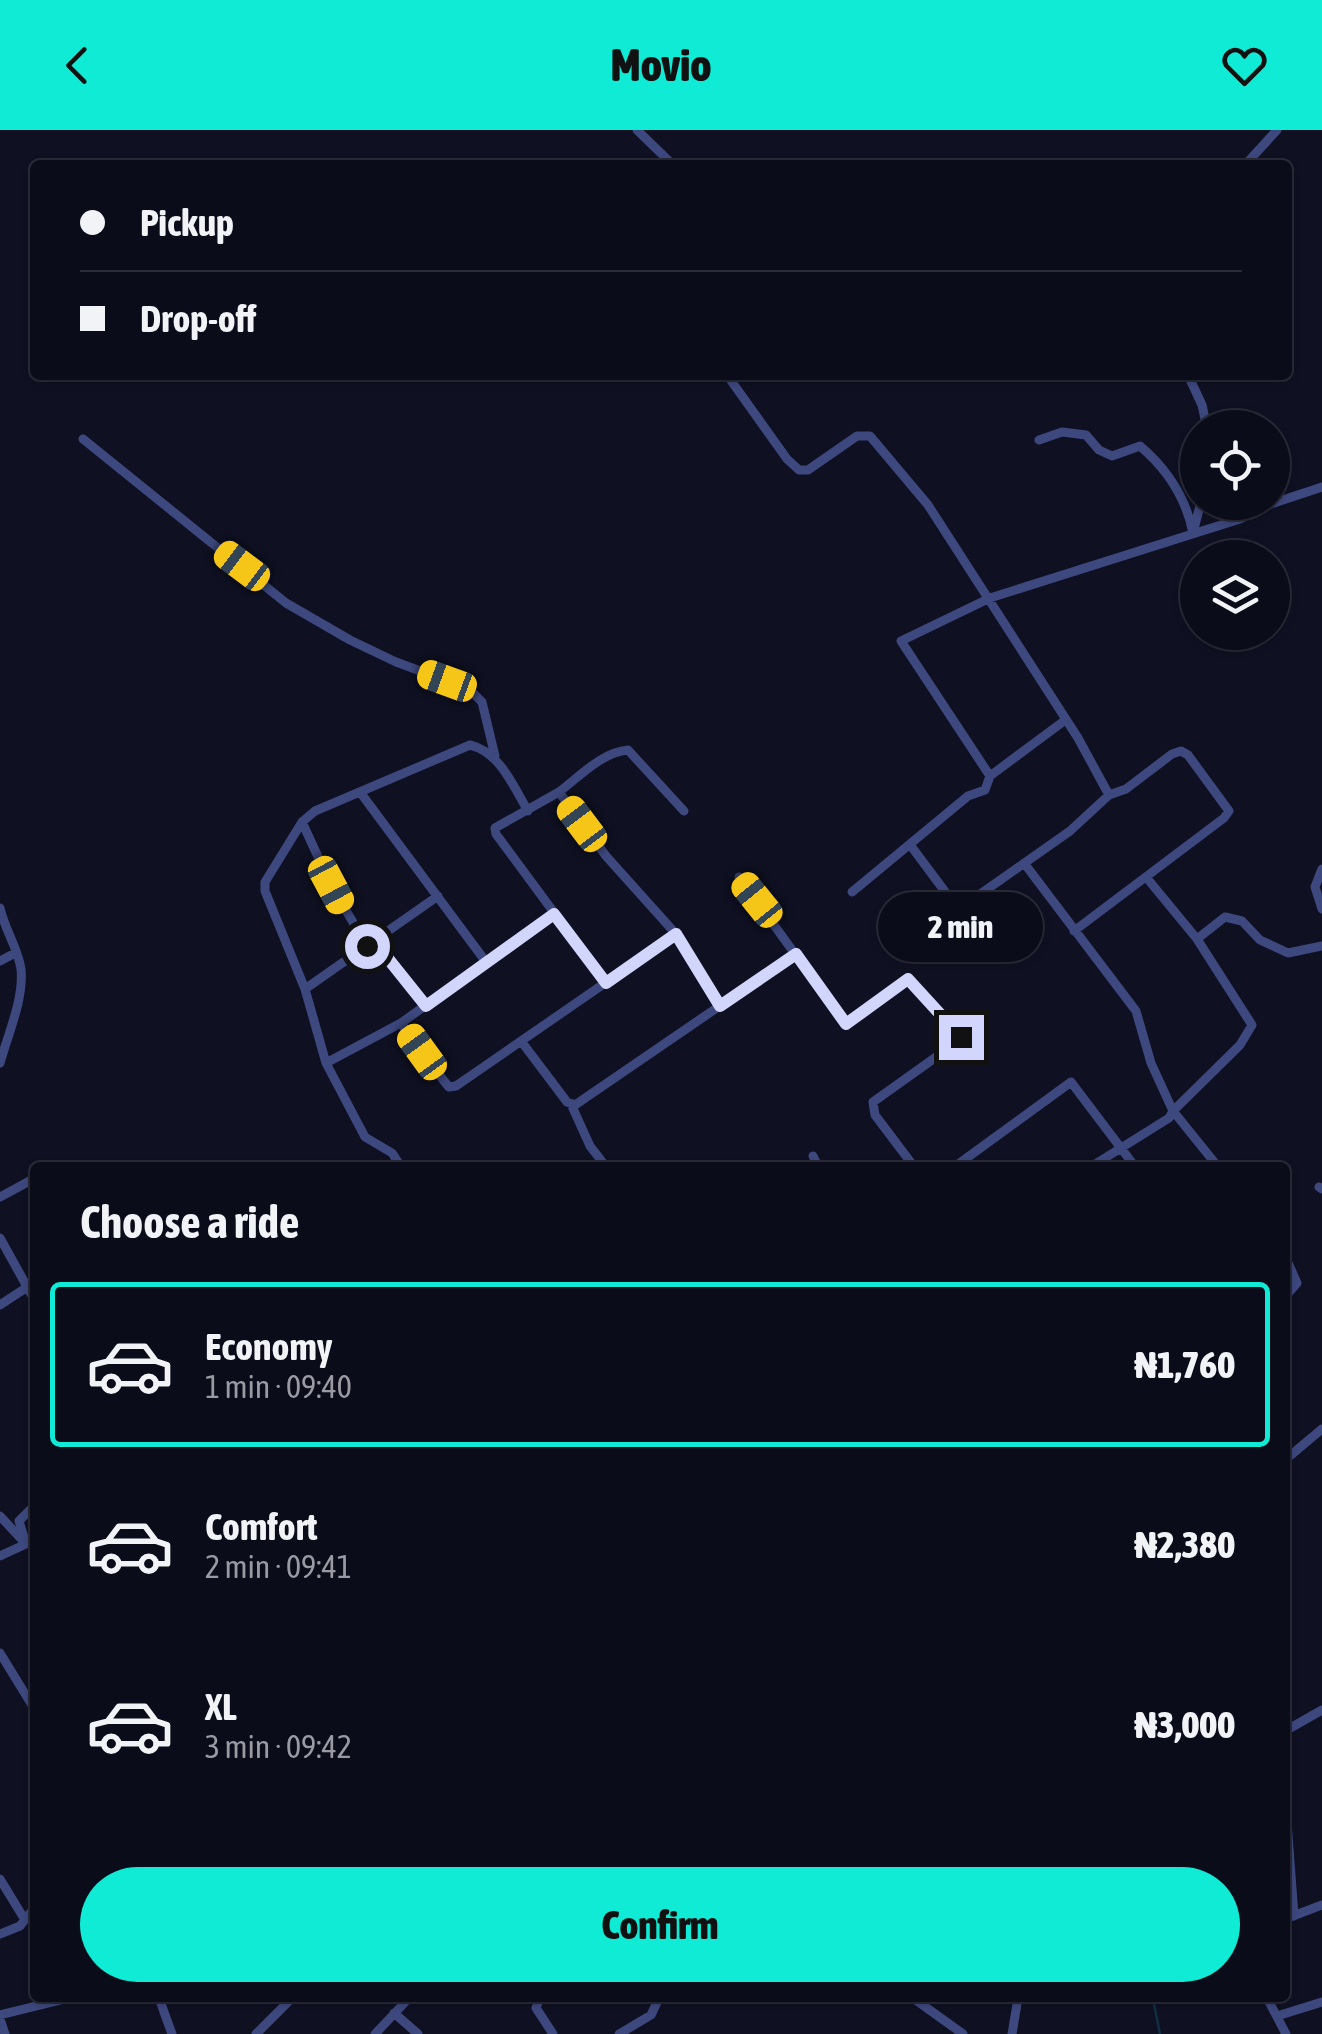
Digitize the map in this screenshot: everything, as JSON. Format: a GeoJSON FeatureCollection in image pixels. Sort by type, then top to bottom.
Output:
{"type":"FeatureCollection","features":[{"type":"Feature","properties":{"kind":"street"},"geometry":{"type":"LineString","coordinates":[[637,130],[668,160]]}},
{"type":"Feature","properties":{"kind":"street"},"geometry":{"type":"LineString","coordinates":[[1250,160],[1277,130]]}},
{"type":"Feature","properties":{"kind":"street"},"geometry":{"type":"LineString","coordinates":[[731,380],[799,470],[808,470],[857,436],[870,436],[928,505],[990,598],[1109,795]]}},
{"type":"Feature","properties":{"kind":"street"},"geometry":{"type":"LineString","coordinates":[[1190,380],[1203,410]]}},
{"type":"Feature","properties":{"kind":"street"},"geometry":{"type":"LineString","coordinates":[[1039,440],[1062,432],[1086,435],[1112,456],[1140,446],[1174,484],[1188,510],[1194,533]]}},
{"type":"Feature","properties":{"kind":"street"},"geometry":{"type":"LineString","coordinates":[[83,439],[286,603],[396,662],[468,689],[482,702],[496,758],[528,811]]}},
{"type":"Feature","properties":{"kind":"street"},"geometry":{"type":"LineString","coordinates":[[990,776],[901,641],[990,598],[1240,519],[1259,508],[1322,487]]}},
{"type":"Feature","properties":{"kind":"street"},"geometry":{"type":"LineString","coordinates":[[1194,533],[1197,520]]}},
{"type":"Feature","properties":{"kind":"street"},"geometry":{"type":"LineString","coordinates":[[852,892],[968,796],[985,790],[990,776],[1064,721]]}},
{"type":"Feature","properties":{"kind":"street"},"geometry":{"type":"LineString","coordinates":[[398,1162],[392,1153],[365,1136],[326,1063],[305,989],[265,890],[275,863],[302,822],[315,811],[470,745],[484,748],[496,758]]}},
{"type":"Feature","properties":{"kind":"street"},"geometry":{"type":"LineString","coordinates":[[606,983],[495,828],[559,792],[617,751],[628,750],[684,811]]}},
{"type":"Feature","properties":{"kind":"street"},"geometry":{"type":"LineString","coordinates":[[910,846],[952,901],[970,902],[1070,831],[1109,795],[1126,790],[1181,751],[1188,755],[1229,811],[1074,931]]}},
{"type":"Feature","properties":{"kind":"street"},"geometry":{"type":"LineString","coordinates":[[360,792],[486,962]]}},
{"type":"Feature","properties":{"kind":"street"},"geometry":{"type":"LineString","coordinates":[[559,792],[606,856],[676,934],[720,1006]]}},
{"type":"Feature","properties":{"kind":"street"},"geometry":{"type":"LineString","coordinates":[[302,822],[331,885],[370,944],[426,1006]]}},
{"type":"Feature","properties":{"kind":"street"},"geometry":{"type":"LineString","coordinates":[[1024,863],[1136,1011],[1151,1063],[1173,1111],[1214,1162]]}},
{"type":"Feature","properties":{"kind":"street"},"geometry":{"type":"LineString","coordinates":[[1322,869],[1315,887],[1322,908]]}},
{"type":"Feature","properties":{"kind":"street"},"geometry":{"type":"LineString","coordinates":[[738,876],[846,1024],[908,979],[961,1037]]}},
{"type":"Feature","properties":{"kind":"street"},"geometry":{"type":"LineString","coordinates":[[1099,1162],[1169,1118],[1240,1045],[1252,1025],[1198,939],[1146,876]]}},
{"type":"Feature","properties":{"kind":"street"},"geometry":{"type":"LineString","coordinates":[[305,989],[438,896]]}},
{"type":"Feature","properties":{"kind":"street"},"geometry":{"type":"LineString","coordinates":[[0,908],[4,928],[21,966],[20,991],[0,1063]]}},
{"type":"Feature","properties":{"kind":"street"},"geometry":{"type":"LineString","coordinates":[[326,1063],[401,1023],[554,914]]}},
{"type":"Feature","properties":{"kind":"street"},"geometry":{"type":"LineString","coordinates":[[1198,939],[1225,917],[1242,922],[1260,940],[1288,953],[1322,946]]}},
{"type":"Feature","properties":{"kind":"street"},"geometry":{"type":"LineString","coordinates":[[401,1023],[450,1087],[466,1080],[676,934]]}},
{"type":"Feature","properties":{"kind":"street"},"geometry":{"type":"LineString","coordinates":[[570,1104],[578,1104],[797,953]]}},
{"type":"Feature","properties":{"kind":"street"},"geometry":{"type":"LineString","coordinates":[[0,961],[15,954]]}},
{"type":"Feature","properties":{"kind":"street"},"geometry":{"type":"LineString","coordinates":[[910,1162],[874,1115],[873,1102],[981,1024]]}},
{"type":"Feature","properties":{"kind":"street"},"geometry":{"type":"LineString","coordinates":[[521,1041],[570,1104],[590,1146],[603,1162]]}},
{"type":"Feature","properties":{"kind":"street"},"geometry":{"type":"LineString","coordinates":[[961,1162],[1071,1082],[1131,1162]]}},
{"type":"Feature","properties":{"kind":"street"},"geometry":{"type":"LineString","coordinates":[[812,1156],[816,1162]]}},
{"type":"Feature","properties":{"kind":"street"},"geometry":{"type":"LineString","coordinates":[[0,1198],[30,1181]]}},
{"type":"Feature","properties":{"kind":"street"},"geometry":{"type":"LineString","coordinates":[[0,1238],[30,1283]]}},
{"type":"Feature","properties":{"kind":"street"},"geometry":{"type":"LineString","coordinates":[[1290,1267],[1297,1282],[1290,1291]]}},
{"type":"Feature","properties":{"kind":"street"},"geometry":{"type":"LineString","coordinates":[[0,1305],[30,1285]]}},
{"type":"Feature","properties":{"kind":"street"},"geometry":{"type":"LineString","coordinates":[[1290,1456],[1322,1429]]}},
{"type":"Feature","properties":{"kind":"street"},"geometry":{"type":"LineString","coordinates":[[26,1544],[18,1521],[30,1510]]}},
{"type":"Feature","properties":{"kind":"street"},"geometry":{"type":"LineString","coordinates":[[0,1516],[26,1544]]}},
{"type":"Feature","properties":{"kind":"street"},"geometry":{"type":"LineString","coordinates":[[0,1556],[26,1544]]}},
{"type":"Feature","properties":{"kind":"street"},"geometry":{"type":"LineString","coordinates":[[0,1653],[30,1702]]}},
{"type":"Feature","properties":{"kind":"street"},"geometry":{"type":"LineString","coordinates":[[1290,1727],[1322,1710]]}},
{"type":"Feature","properties":{"kind":"street"},"geometry":{"type":"LineString","coordinates":[[0,1880],[25,1920]]}},
{"type":"Feature","properties":{"kind":"street"},"geometry":{"type":"LineString","coordinates":[[1290,1918],[1322,1905]]}},
{"type":"Feature","properties":{"kind":"street"},"geometry":{"type":"LineString","coordinates":[[0,1934],[20,1926],[30,1914]]}},
{"type":"Feature","properties":{"kind":"street"},"geometry":{"type":"LineString","coordinates":[[5,2034],[0,2017],[55,2002]]}},
{"type":"Feature","properties":{"kind":"street"},"geometry":{"type":"LineString","coordinates":[[160,2002],[172,2034]]}},
{"type":"Feature","properties":{"kind":"street"},"geometry":{"type":"LineString","coordinates":[[256,2034],[285,2002]]}},
{"type":"Feature","properties":{"kind":"street"},"geometry":{"type":"LineString","coordinates":[[375,2034],[405,2002]]}},
{"type":"Feature","properties":{"kind":"street"},"geometry":{"type":"LineString","coordinates":[[538,2002],[536,2008],[553,2034]]}},
{"type":"Feature","properties":{"kind":"street"},"geometry":{"type":"LineString","coordinates":[[619,2034],[651,2015],[658,2002]]}},
{"type":"Feature","properties":{"kind":"street"},"geometry":{"type":"LineString","coordinates":[[919,2002],[963,2034]]}},
{"type":"Feature","properties":{"kind":"street"},"geometry":{"type":"LineString","coordinates":[[1012,2034],[1017,2002]]}},
{"type":"Feature","properties":{"kind":"street"},"geometry":{"type":"LineString","coordinates":[[1270,2002],[1286,2034]]}},
{"type":"Feature","properties":{"kind":"street"},"geometry":{"type":"LineString","coordinates":[[1277,2016],[1322,2002]]}},
{"type":"Feature","properties":{"kind":"street"},"geometry":{"type":"LineString","coordinates":[[394,2013],[418,2034]]}},
{"type":"Feature","properties":{"kind":"waterway"},"geometry":{"type":"LineString","coordinates":[[1155,2002],[1160,2034]]}},
{"type":"Feature","properties":{"kind":"route"},"geometry":{"type":"LineString","coordinates":[[367,946],[374,941],[426,1006],[554,914],[606,983],[676,934],[720,1006],[796,954],[846,1024],[908,979],[961,1037]]}}]}
